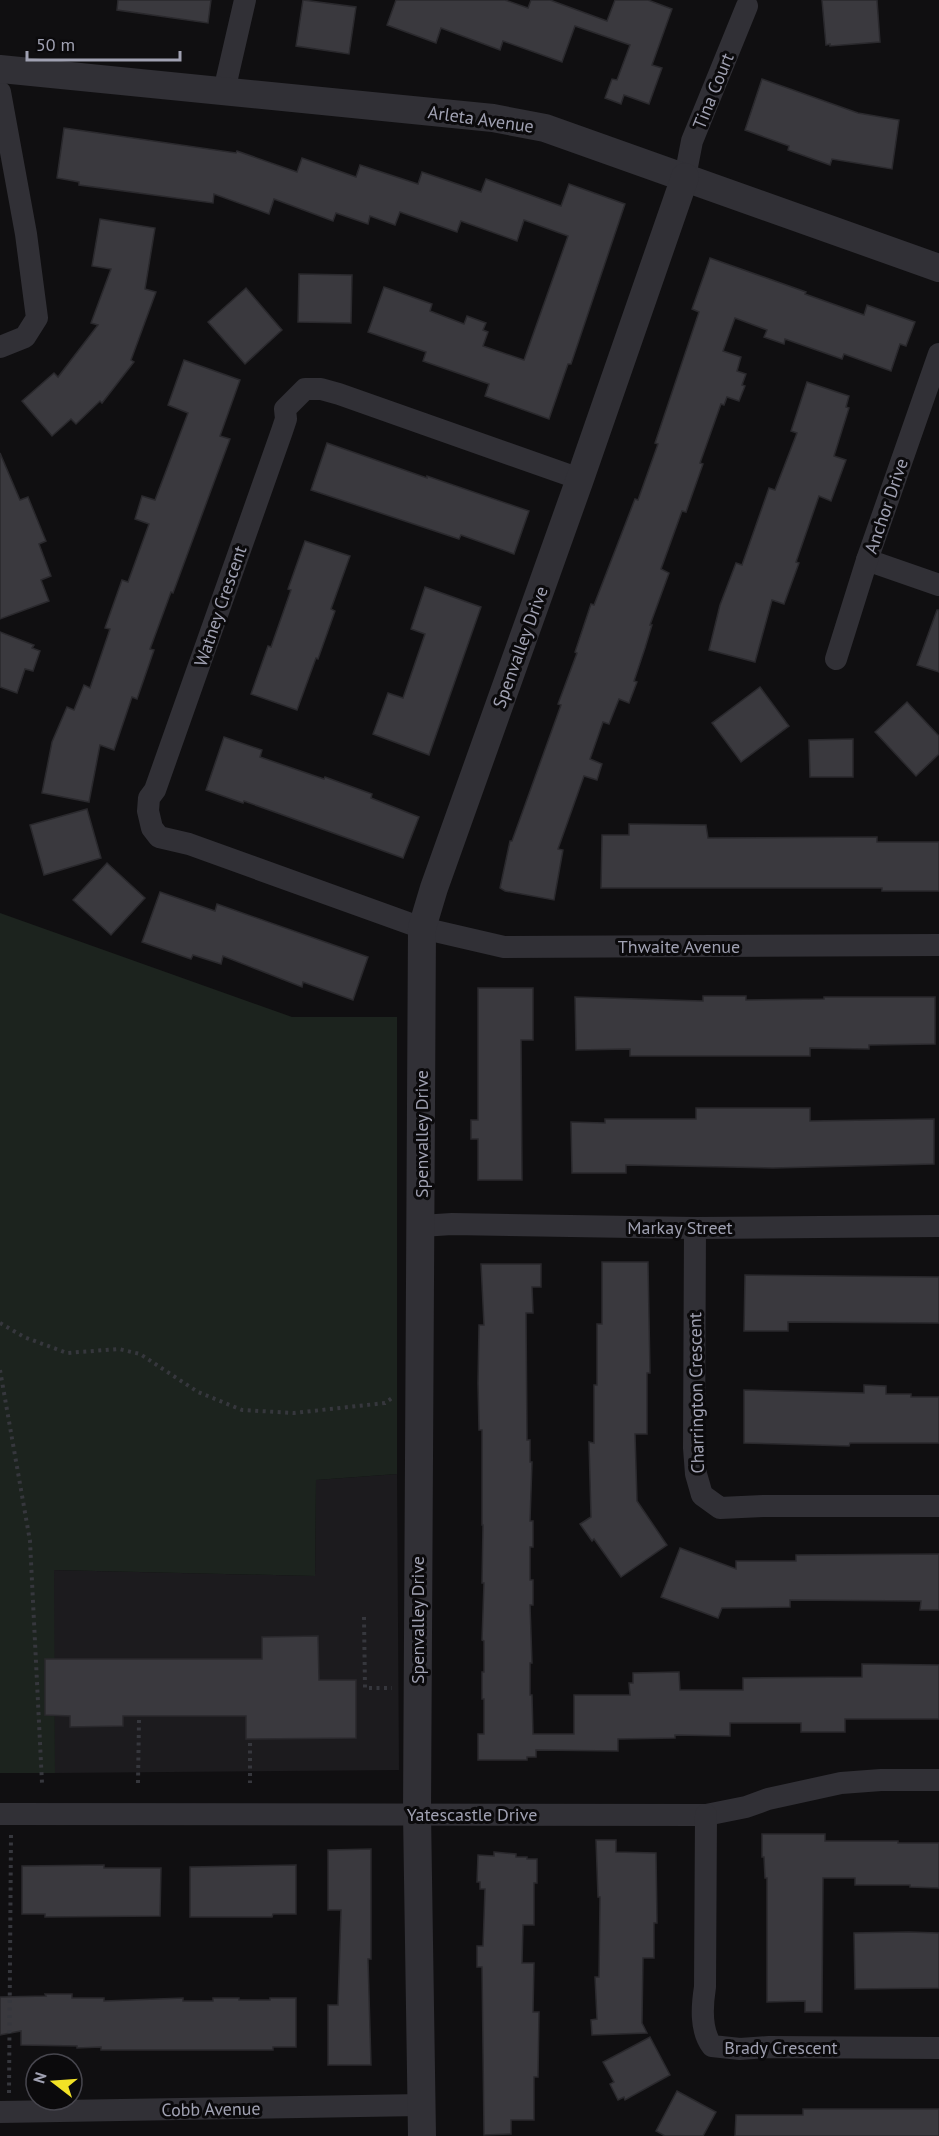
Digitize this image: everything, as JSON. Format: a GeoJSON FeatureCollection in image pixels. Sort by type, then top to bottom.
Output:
{"type":"FeatureCollection","features":[{"type":"Feature","properties":{"kind":"street"},"geometry":{"type":"LineString","coordinates":[[224,92],[245,0]]}},
{"type":"Feature","properties":{"kind":"street","name":"Tina Court"},"geometry":{"type":"LineString","coordinates":[[685,177],[692,141],[747,6]]}},
{"type":"Feature","properties":{"kind":"street","name":"Arleta Avenue"},"geometry":{"type":"LineString","coordinates":[[0,69],[494,118],[545,128],[939,268]]}},
{"type":"Feature","properties":{"kind":"street"},"geometry":{"type":"LineString","coordinates":[[0,92],[26,234],[37,318],[24,337],[0,347]]}},
{"type":"Feature","properties":{"kind":"street","name":"Spenvalley Drive"},"geometry":{"type":"LineString","coordinates":[[422,2136],[417,1814],[422,928],[434,888],[685,177]]}},
{"type":"Feature","properties":{"kind":"street","name":"Anchor Drive"},"geometry":{"type":"LineString","coordinates":[[836,659],[867,560],[939,354]]}},
{"type":"Feature","properties":{"kind":"street","name":"Watney Crescent"},"geometry":{"type":"LineString","coordinates":[[422,928],[189,844],[159,837],[152,828],[149,818],[149,798],[155,790],[278,442],[286,419],[285,409],[305,390],[321,388],[580,479]]}},
{"type":"Feature","properties":{"kind":"street"},"geometry":{"type":"LineString","coordinates":[[867,560],[939,585]]}},
{"type":"Feature","properties":{"kind":"street","name":"Thwaite Avenue"},"geometry":{"type":"LineString","coordinates":[[422,928],[504,947],[939,945]]}},
{"type":"Feature","properties":{"kind":"street","name":"Markay Street"},"geometry":{"type":"LineString","coordinates":[[421,1226],[452,1224],[695,1228],[939,1226]]}},
{"type":"Feature","properties":{"kind":"street","name":"Charrington Crescent"},"geometry":{"type":"LineString","coordinates":[[695,1228],[694,1448],[696,1474],[702,1496],[720,1508],[939,1506]]}},
{"type":"Feature","properties":{"kind":"street","name":"Yatescastle Drive"},"geometry":{"type":"LineString","coordinates":[[6,1821],[417,1814],[706,1815],[746,1807],[768,1798],[841,1783],[939,1780]]}},
{"type":"Feature","properties":{"kind":"street","name":"Brady Crescent"},"geometry":{"type":"LineString","coordinates":[[706,1815],[705,1987],[702,2007],[706,2038],[712,2046],[740,2049],[769,2047],[939,2048]]}},
{"type":"Feature","properties":{"kind":"street","name":"Cobb Avenue"},"geometry":{"type":"LineString","coordinates":[[4,2112],[422,2105]]}},
{"type":"Feature","properties":{"kind":"path"},"geometry":{"type":"LineString","coordinates":[[0,1323],[24,1337],[67,1353],[118,1349],[140,1354],[198,1392],[242,1410],[294,1413],[385,1403],[392,1398]]}},
{"type":"Feature","properties":{"kind":"path"},"geometry":{"type":"LineString","coordinates":[[0,1370],[30,1541],[42,1783]]}},
{"type":"Feature","properties":{"kind":"path"},"geometry":{"type":"LineString","coordinates":[[364,1617],[365,1688],[392,1688]]}},
{"type":"Feature","properties":{"kind":"path"},"geometry":{"type":"LineString","coordinates":[[138,1783],[139,1720]]}},
{"type":"Feature","properties":{"kind":"path"},"geometry":{"type":"LineString","coordinates":[[250,1743],[250,1783]]}},
{"type":"Feature","properties":{"kind":"path"},"geometry":{"type":"LineString","coordinates":[[4,2112],[6,1821]]}},
{"type":"Feature","properties":{"kind":"shaded area"},"geometry":{"type":"Polygon","coordinates":[[[0,913],[292,1017],[397,1017],[397,1474],[316,1480],[315,1576],[54,1570],[55,1773],[0,1773],[0,913]]]}},
{"type":"Feature","properties":{"kind":"shaded area"},"geometry":{"type":"Polygon","coordinates":[[[397,1474],[399,1770],[55,1773],[53,1570],[315,1576],[316,1480],[397,1474]]]}},
{"type":"Feature","properties":{"kind":"building"},"geometry":{"type":"Polygon","coordinates":[[[118,0],[211,0],[208,23],[117,10],[118,0]]]}},
{"type":"Feature","properties":{"kind":"building"},"geometry":{"type":"Polygon","coordinates":[[[303,0],[356,7],[349,54],[296,46],[303,0]]]}},
{"type":"Feature","properties":{"kind":"building"},"geometry":{"type":"Polygon","coordinates":[[[396,0],[505,0],[528,8],[531,0],[550,0],[607,21],[615,0],[648,0],[672,9],[652,65],[662,68],[649,104],[624,95],[621,104],[605,98],[612,79],[617,80],[630,45],[575,26],[562,62],[503,41],[500,50],[441,28],[436,43],[387,25],[396,0]]]}},
{"type":"Feature","properties":{"kind":"building"},"geometry":{"type":"Polygon","coordinates":[[[822,0],[877,0],[880,42],[826,45],[822,0]]]}},
{"type":"Feature","properties":{"kind":"building"},"geometry":{"type":"Polygon","coordinates":[[[762,79],[858,113],[899,120],[892,169],[832,159],[830,165],[788,150],[789,146],[745,130],[762,79]]]}},
{"type":"Feature","properties":{"kind":"building"},"geometry":{"type":"Polygon","coordinates":[[[64,128],[236,153],[237,151],[297,172],[302,158],[356,177],[360,165],[418,184],[422,172],[481,192],[486,179],[561,206],[569,184],[625,204],[571,364],[568,364],[549,419],[485,396],[489,384],[423,361],[426,352],[368,332],[384,287],[432,304],[430,311],[464,324],[467,316],[486,323],[483,330],[488,332],[483,346],[524,360],[568,236],[524,220],[517,241],[461,221],[457,232],[400,212],[395,225],[370,216],[368,224],[336,213],[333,221],[274,199],[269,214],[214,194],[213,203],[79,185],[79,182],[57,178],[64,128]]]}},
{"type":"Feature","properties":{"kind":"building"},"geometry":{"type":"Polygon","coordinates":[[[100,219],[155,228],[145,289],[156,292],[131,360],[134,362],[102,403],[100,401],[76,424],[71,419],[52,436],[22,401],[54,373],[58,377],[98,325],[91,323],[111,269],[92,266],[100,219]]]}},
{"type":"Feature","properties":{"kind":"building"},"geometry":{"type":"Polygon","coordinates":[[[710,258],[864,315],[867,305],[915,322],[906,346],[900,344],[891,371],[844,354],[842,359],[785,339],[784,344],[764,337],[767,330],[735,318],[723,351],[741,357],[737,371],[746,374],[742,385],[745,386],[739,401],[727,397],[724,405],[721,404],[686,512],[682,511],[661,569],[669,573],[650,625],[652,625],[634,681],[637,682],[629,703],[619,699],[609,724],[603,722],[590,759],[602,764],[597,780],[584,776],[558,849],[563,850],[554,900],[505,891],[500,888],[510,841],[512,841],[561,705],[558,704],[577,653],[575,652],[591,604],[594,605],[635,499],[638,500],[658,444],[655,443],[699,312],[692,309],[710,258]]]}},
{"type":"Feature","properties":{"kind":"building"},"geometry":{"type":"Polygon","coordinates":[[[299,274],[352,275],[351,323],[298,322],[299,274]]]}},
{"type":"Feature","properties":{"kind":"building"},"geometry":{"type":"Polygon","coordinates":[[[246,288],[282,330],[245,364],[208,322],[246,288]]]}},
{"type":"Feature","properties":{"kind":"building"},"geometry":{"type":"Polygon","coordinates":[[[184,360],[240,380],[220,436],[230,439],[150,649],[154,650],[137,699],[132,697],[114,750],[100,745],[89,802],[42,793],[52,742],[67,707],[74,710],[84,685],[90,688],[110,629],[105,628],[122,580],[128,582],[149,524],[135,519],[142,496],[155,500],[188,413],[168,405],[184,360]]]}},
{"type":"Feature","properties":{"kind":"building"},"geometry":{"type":"Polygon","coordinates":[[[807,382],[849,396],[846,407],[849,408],[834,456],[846,460],[831,501],[819,496],[784,604],[772,600],[755,662],[709,650],[720,605],[736,563],[742,565],[769,488],[775,490],[797,433],[791,431],[807,382]]]}},
{"type":"Feature","properties":{"kind":"building"},"geometry":{"type":"Polygon","coordinates":[[[327,443],[529,511],[514,554],[461,535],[459,539],[311,490],[327,443]]]}},
{"type":"Feature","properties":{"kind":"building"},"geometry":{"type":"Polygon","coordinates":[[[0,453],[20,500],[28,497],[46,541],[39,544],[51,576],[41,580],[49,601],[0,619],[0,453]]]}},
{"type":"Feature","properties":{"kind":"building"},"geometry":{"type":"Polygon","coordinates":[[[305,541],[350,556],[331,609],[335,611],[297,710],[251,694],[268,646],[271,647],[305,541]]]}},
{"type":"Feature","properties":{"kind":"building"},"geometry":{"type":"Polygon","coordinates":[[[425,587],[481,607],[429,755],[373,734],[388,693],[403,698],[425,634],[411,629],[425,587]]]}},
{"type":"Feature","properties":{"kind":"building"},"geometry":{"type":"Polygon","coordinates":[[[937,610],[939,610],[939,672],[917,665],[937,610]]]}},
{"type":"Feature","properties":{"kind":"building"},"geometry":{"type":"Polygon","coordinates":[[[0,632],[34,645],[32,648],[40,651],[33,671],[25,669],[17,693],[0,687],[0,632]]]}},
{"type":"Feature","properties":{"kind":"building"},"geometry":{"type":"Polygon","coordinates":[[[760,687],[789,726],[741,762],[712,723],[760,687]]]}},
{"type":"Feature","properties":{"kind":"building"},"geometry":{"type":"Polygon","coordinates":[[[907,702],[939,736],[939,754],[916,776],[875,732],[907,702]]]}},
{"type":"Feature","properties":{"kind":"building"},"geometry":{"type":"Polygon","coordinates":[[[224,737],[262,750],[260,757],[372,794],[371,798],[419,817],[403,858],[244,801],[243,803],[206,790],[224,737]]]}},
{"type":"Feature","properties":{"kind":"building"},"geometry":{"type":"Polygon","coordinates":[[[853,739],[853,777],[810,777],[809,740],[853,739]]]}},
{"type":"Feature","properties":{"kind":"building"},"geometry":{"type":"Polygon","coordinates":[[[87,809],[101,858],[44,875],[30,825],[87,809]]]}},
{"type":"Feature","properties":{"kind":"building"},"geometry":{"type":"Polygon","coordinates":[[[629,824],[706,825],[708,838],[877,837],[877,842],[939,842],[939,891],[882,891],[882,888],[601,888],[602,835],[629,835],[629,824]]]}},
{"type":"Feature","properties":{"kind":"building"},"geometry":{"type":"Polygon","coordinates":[[[107,863],[145,898],[111,935],[73,900],[107,863]]]}},
{"type":"Feature","properties":{"kind":"building"},"geometry":{"type":"Polygon","coordinates":[[[160,892],[215,911],[217,904],[368,957],[353,1000],[303,982],[302,987],[223,956],[221,964],[193,955],[191,959],[142,942],[160,892]]]}},
{"type":"Feature","properties":{"kind":"building"},"geometry":{"type":"Polygon","coordinates":[[[478,988],[533,988],[533,1040],[521,1040],[522,1180],[478,1180],[478,1139],[471,1139],[471,1120],[478,1120],[478,988]]]}},
{"type":"Feature","properties":{"kind":"building"},"geometry":{"type":"Polygon","coordinates":[[[703,996],[746,996],[746,1000],[935,997],[935,1044],[869,1045],[869,1049],[810,1048],[810,1056],[630,1056],[630,1049],[576,1050],[575,997],[703,1001],[703,996]]]}},
{"type":"Feature","properties":{"kind":"building"},"geometry":{"type":"Polygon","coordinates":[[[696,1108],[810,1108],[810,1121],[934,1119],[934,1164],[773,1168],[626,1165],[626,1173],[572,1173],[571,1122],[605,1123],[605,1119],[696,1119],[696,1108]]]}},
{"type":"Feature","properties":{"kind":"building"},"geometry":{"type":"Polygon","coordinates":[[[602,1262],[648,1262],[650,1373],[647,1373],[647,1434],[635,1434],[637,1501],[667,1545],[621,1577],[594,1539],[592,1541],[580,1524],[591,1517],[589,1442],[594,1443],[597,1324],[602,1324],[602,1262]]]}},
{"type":"Feature","properties":{"kind":"building"},"geometry":{"type":"Polygon","coordinates":[[[481,1264],[541,1264],[541,1287],[532,1287],[533,1313],[526,1313],[527,1440],[530,1440],[530,1462],[532,1462],[530,1521],[533,1521],[533,1547],[530,1547],[533,1605],[530,1605],[532,1663],[530,1663],[530,1695],[532,1695],[533,1734],[574,1734],[574,1695],[630,1695],[629,1683],[633,1683],[633,1673],[679,1672],[680,1690],[743,1690],[743,1678],[862,1677],[862,1664],[939,1665],[939,1719],[845,1719],[845,1732],[801,1732],[801,1723],[730,1723],[730,1736],[675,1735],[675,1738],[618,1739],[618,1751],[536,1750],[536,1757],[527,1757],[527,1760],[478,1760],[478,1734],[484,1734],[482,1430],[479,1430],[478,1383],[479,1325],[484,1325],[481,1264]]]}},
{"type":"Feature","properties":{"kind":"building"},"geometry":{"type":"Polygon","coordinates":[[[745,1275],[939,1277],[939,1323],[788,1322],[788,1331],[744,1331],[745,1275]]]}},
{"type":"Feature","properties":{"kind":"building"},"geometry":{"type":"Polygon","coordinates":[[[864,1385],[886,1386],[886,1394],[939,1397],[939,1443],[850,1443],[849,1446],[744,1443],[744,1390],[864,1393],[864,1385]]]}},
{"type":"Feature","properties":{"kind":"building"},"geometry":{"type":"Polygon","coordinates":[[[680,1548],[736,1569],[736,1561],[796,1561],[796,1555],[939,1554],[939,1610],[920,1610],[921,1601],[790,1600],[790,1607],[722,1608],[718,1618],[661,1597],[680,1548]]]}},
{"type":"Feature","properties":{"kind":"building"},"geometry":{"type":"Polygon","coordinates":[[[318,1636],[319,1680],[356,1680],[356,1738],[246,1739],[246,1716],[123,1716],[123,1726],[70,1727],[70,1716],[45,1715],[45,1659],[262,1659],[262,1637],[318,1636]]]}},
{"type":"Feature","properties":{"kind":"building"},"geometry":{"type":"Polygon","coordinates":[[[762,1834],[825,1834],[825,1841],[939,1843],[939,1888],[910,1887],[910,1885],[855,1885],[855,1878],[823,1878],[822,2012],[805,2012],[805,2001],[767,2002],[767,1878],[765,1878],[764,1857],[762,1857],[762,1834]]]}},
{"type":"Feature","properties":{"kind":"building"},"geometry":{"type":"Polygon","coordinates":[[[596,1840],[616,1840],[616,1852],[656,1853],[657,1923],[654,1923],[654,1958],[643,1958],[642,2023],[647,2033],[592,2035],[591,2020],[597,2019],[595,1977],[599,1977],[600,1897],[598,1897],[596,1840]]]}},
{"type":"Feature","properties":{"kind":"building"},"geometry":{"type":"Polygon","coordinates":[[[371,1849],[371,1959],[368,1959],[371,2065],[328,2065],[328,2005],[338,2005],[341,1910],[328,1910],[328,1850],[371,1849]]]}},
{"type":"Feature","properties":{"kind":"building"},"geometry":{"type":"Polygon","coordinates":[[[494,1852],[537,1859],[537,1883],[534,1883],[534,1925],[523,1925],[522,1963],[534,1963],[533,2012],[539,2012],[538,2077],[534,2077],[534,2120],[511,2120],[511,2134],[484,2135],[482,1967],[477,1967],[477,1946],[483,1946],[485,1889],[480,1889],[480,1882],[477,1882],[478,1855],[494,1856],[494,1852]]]}},
{"type":"Feature","properties":{"kind":"building"},"geometry":{"type":"Polygon","coordinates":[[[104,1865],[104,1868],[161,1868],[160,1916],[45,1917],[45,1914],[22,1914],[22,1866],[104,1865]]]}},
{"type":"Feature","properties":{"kind":"building"},"geometry":{"type":"Polygon","coordinates":[[[296,1865],[296,1914],[273,1914],[272,1917],[190,1917],[190,1867],[296,1865]]]}},
{"type":"Feature","properties":{"kind":"building"},"geometry":{"type":"Polygon","coordinates":[[[854,1933],[939,1933],[939,1988],[855,1989],[854,1933]]]}},
{"type":"Feature","properties":{"kind":"building"},"geometry":{"type":"Polygon","coordinates":[[[45,1994],[72,1994],[72,1998],[104,1998],[104,2001],[296,1998],[296,2047],[273,2047],[273,2050],[101,2050],[101,2047],[21,2045],[21,2031],[0,2035],[0,1997],[46,1996],[45,1994]]]}},
{"type":"Feature","properties":{"kind":"building"},"geometry":{"type":"Polygon","coordinates":[[[650,2037],[670,2075],[625,2100],[624,2097],[618,2100],[610,2084],[614,2082],[603,2062],[650,2037]]]}},
{"type":"Feature","properties":{"kind":"building"},"geometry":{"type":"Polygon","coordinates":[[[677,2091],[716,2112],[703,2136],[665,2136],[656,2131],[677,2091]]]}},
{"type":"Feature","properties":{"kind":"building"},"geometry":{"type":"Polygon","coordinates":[[[803,2109],[939,2109],[939,2136],[735,2136],[736,2115],[803,2115],[803,2109]]]}}]}
